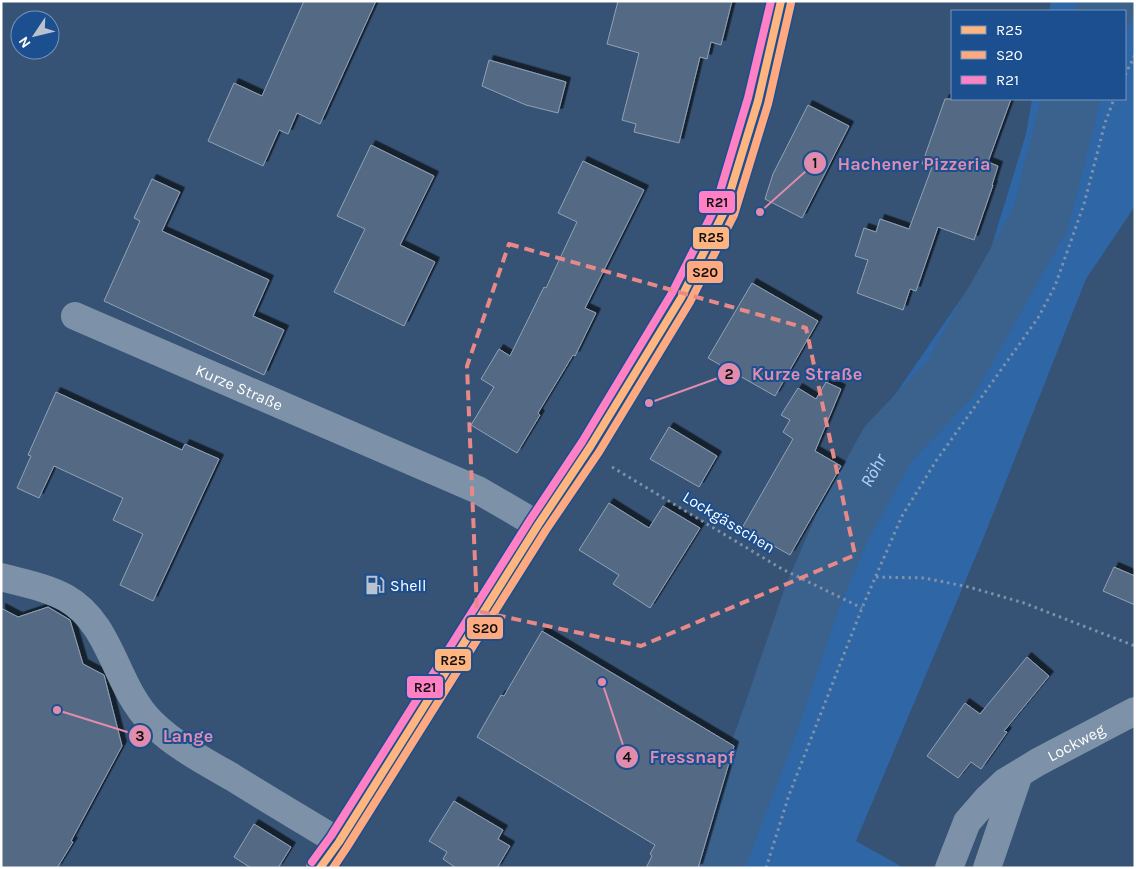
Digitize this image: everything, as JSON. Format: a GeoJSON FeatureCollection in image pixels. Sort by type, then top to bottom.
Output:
{"type":"FeatureCollection","features":[{"type":"Feature","properties":{"kind":"main road"},"geometry":{"type":"LineString","coordinates":[[320,868],[339,842],[681,298],[724,212],[758,102],[781,1]]}},
{"type":"Feature","properties":{"kind":"street","name":"Kurze Straße"},"geometry":{"type":"LineString","coordinates":[[75,316],[478,490],[538,525]]}},
{"type":"Feature","properties":{"kind":"street"},"geometry":{"type":"LineString","coordinates":[[1,577],[54,592],[68,599],[88,616],[99,632],[134,701],[149,720],[165,735],[191,753],[339,842]]}},
{"type":"Feature","properties":{"kind":"street","name":"Lockweg"},"geometry":{"type":"LineString","coordinates":[[949,868],[967,822],[987,798],[1019,774],[1135,711]]}},
{"type":"Feature","properties":{"kind":"street"},"geometry":{"type":"LineString","coordinates":[[987,868],[1019,774]]}},
{"type":"Feature","properties":{"kind":"path"},"geometry":{"type":"LineString","coordinates":[[1126,73],[1135,55]]}},
{"type":"Feature","properties":{"kind":"path"},"geometry":{"type":"LineString","coordinates":[[766,868],[789,795],[862,608],[902,516],[936,461],[1038,318],[1055,286],[1084,204],[1105,123],[1114,100]]}},
{"type":"Feature","properties":{"kind":"path","name":"Lockgässchen"},"geometry":{"type":"LineString","coordinates":[[586,451],[782,569],[862,608]]}},
{"type":"Feature","properties":{"kind":"path"},"geometry":{"type":"LineString","coordinates":[[876,577],[924,578],[969,587],[1024,603],[1135,646]]}},
{"type":"Feature","properties":{"kind":"highlighted area"},"geometry":{"type":"Polygon","coordinates":[[[509,244],[806,328],[855,555],[641,646],[477,611],[467,366],[509,244]]]}},
{"type":"Feature","properties":{"kind":"shaded area"},"geometry":{"type":"Polygon","coordinates":[[[1051,1],[1135,1],[1135,206],[1086,279],[983,539],[856,841],[904,868],[723,868],[766,711],[870,431],[987,261],[1026,134],[1032,100],[1126,100],[1126,10],[1049,10],[1051,1]]]}},
{"type":"Feature","properties":{"kind":"building"},"geometry":{"type":"Polygon","coordinates":[[[304,1],[376,1],[320,124],[297,113],[288,134],[279,130],[263,166],[208,141],[234,83],[262,96],[304,1]]]}},
{"type":"Feature","properties":{"kind":"building"},"geometry":{"type":"Polygon","coordinates":[[[618,1],[732,1],[721,45],[711,42],[707,59],[700,57],[679,143],[634,132],[636,124],[622,120],[639,53],[607,44],[618,1]]]}},
{"type":"Feature","properties":{"kind":"building"},"geometry":{"type":"Polygon","coordinates":[[[489,60],[566,82],[558,113],[526,105],[482,86],[489,60]]]}},
{"type":"Feature","properties":{"kind":"building"},"geometry":{"type":"Polygon","coordinates":[[[945,99],[1011,100],[988,162],[998,166],[974,240],[938,227],[916,291],[910,289],[903,310],[857,293],[868,260],[855,256],[864,228],[876,232],[880,219],[909,229],[932,167],[922,164],[945,99]]]}},
{"type":"Feature","properties":{"kind":"building"},"geometry":{"type":"Polygon","coordinates":[[[808,105],[849,126],[802,218],[765,199],[773,174],[808,105]]]}},
{"type":"Feature","properties":{"kind":"building"},"geometry":{"type":"Polygon","coordinates":[[[371,145],[434,176],[400,245],[435,262],[404,326],[334,292],[365,229],[337,216],[371,145]]]}},
{"type":"Feature","properties":{"kind":"building"},"geometry":{"type":"Polygon","coordinates":[[[583,161],[644,190],[585,308],[596,313],[575,356],[573,355],[538,413],[540,415],[517,453],[471,425],[494,387],[481,379],[499,349],[510,356],[544,287],[546,288],[577,222],[558,213],[583,161]]]}},
{"type":"Feature","properties":{"kind":"building"},"geometry":{"type":"Polygon","coordinates":[[[152,179],[180,192],[162,231],[269,280],[253,316],[284,330],[264,375],[104,301],[140,221],[134,218],[152,179]]]}},
{"type":"Feature","properties":{"kind":"building"},"geometry":{"type":"Polygon","coordinates":[[[752,283],[818,321],[775,396],[708,358],[752,283]]]}},
{"type":"Feature","properties":{"kind":"building"},"geometry":{"type":"Polygon","coordinates":[[[826,382],[841,389],[815,451],[841,466],[790,555],[742,528],[793,439],[783,432],[790,420],[781,415],[798,388],[816,399],[826,382]]]}},
{"type":"Feature","properties":{"kind":"building"},"geometry":{"type":"Polygon","coordinates":[[[56,392],[182,450],[185,444],[219,459],[153,601],[120,585],[143,534],[113,520],[123,498],[54,466],[39,498],[17,488],[31,456],[28,455],[56,392]]]}},
{"type":"Feature","properties":{"kind":"building"},"geometry":{"type":"Polygon","coordinates":[[[669,427],[717,456],[699,487],[650,459],[669,427]]]}},
{"type":"Feature","properties":{"kind":"building"},"geometry":{"type":"Polygon","coordinates":[[[609,503],[649,528],[663,506],[700,528],[650,608],[613,584],[619,575],[579,550],[609,503]]]}},
{"type":"Feature","properties":{"kind":"building"},"geometry":{"type":"Polygon","coordinates":[[[1114,567],[1135,576],[1135,605],[1103,591],[1114,567]]]}},
{"type":"Feature","properties":{"kind":"building"},"geometry":{"type":"Polygon","coordinates":[[[48,607],[70,620],[83,664],[104,675],[122,746],[71,841],[73,842],[57,868],[1,868],[1,608],[18,617],[48,607]]]}},
{"type":"Feature","properties":{"kind":"building"},"geometry":{"type":"Polygon","coordinates":[[[542,631],[734,746],[698,868],[646,868],[655,845],[477,737],[501,695],[504,696],[542,631]]]}},
{"type":"Feature","properties":{"kind":"building"},"geometry":{"type":"Polygon","coordinates":[[[1027,657],[1049,676],[1004,731],[1007,732],[981,769],[971,762],[958,778],[927,756],[965,703],[980,714],[1027,657]]]}},
{"type":"Feature","properties":{"kind":"building"},"geometry":{"type":"Polygon","coordinates":[[[454,801],[503,830],[498,839],[510,846],[497,868],[456,868],[443,859],[447,852],[429,841],[454,801]]]}},
{"type":"Feature","properties":{"kind":"building"},"geometry":{"type":"Polygon","coordinates":[[[254,824],[291,847],[278,868],[251,868],[234,857],[254,824]]]}},
{"type":"Feature","properties":{"kind":"waterway","name":"Röhr"},"geometry":{"type":"LineString","coordinates":[[1104,10],[1109,1]]}},
{"type":"Feature","properties":{"kind":"waterway","name":"Röhr"},"geometry":{"type":"LineString","coordinates":[[714,868],[765,735],[813,595],[843,526],[888,444],[950,379],[1041,218],[1071,100]]}},
{"type":"Feature","properties":{"kind":"transit line","name":"R21"},"geometry":{"type":"LineString","coordinates":[[312,862],[331,836],[530,520],[582,442],[672,293],[715,208],[748,98],[771,1]]}},
{"type":"Feature","properties":{"kind":"transit line","name":"R25"},"geometry":{"type":"LineString","coordinates":[[320,868],[339,842],[538,525],[590,447],[681,298],[724,212],[758,101],[781,1]]}},
{"type":"Feature","properties":{"kind":"transit line","name":"S20"},"geometry":{"type":"LineString","coordinates":[[333,868],[546,530],[599,452],[690,302],[734,215],[768,104],[791,3]]}},
{"type":"Feature","properties":{"kind":"place","name":"Hachener Pizzeria"},"geometry":{"type":"Point","coordinates":[760,212]}},
{"type":"Feature","properties":{"kind":"place","name":"Kurze Straße"},"geometry":{"type":"Point","coordinates":[649,403]}},
{"type":"Feature","properties":{"kind":"place","name":"Shell"},"geometry":{"type":"Point","coordinates":[375,585]}},
{"type":"Feature","properties":{"kind":"place","name":"Fressnapf"},"geometry":{"type":"Point","coordinates":[602,682]}},
{"type":"Feature","properties":{"kind":"place","name":"Lange"},"geometry":{"type":"Point","coordinates":[57,710]}}]}
